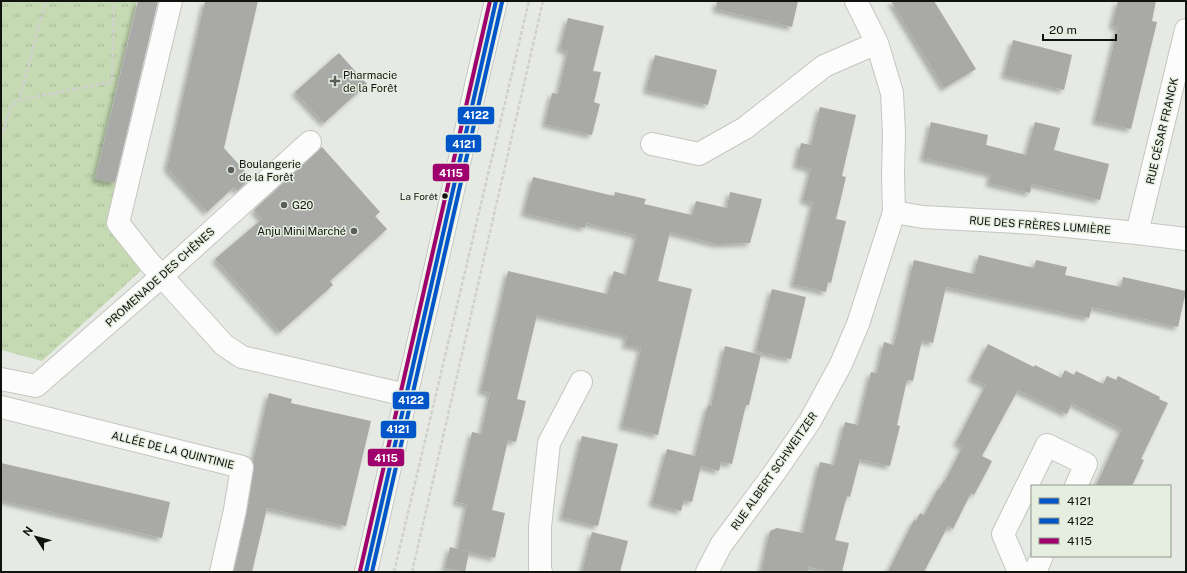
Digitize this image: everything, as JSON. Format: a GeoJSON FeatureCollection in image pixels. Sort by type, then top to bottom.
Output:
{"type":"FeatureCollection","features":[{"type":"Feature","properties":{"kind":"street"},"geometry":{"type":"LineString","coordinates":[[170,1],[118,223],[162,276],[224,345],[242,358],[406,395]]}},
{"type":"Feature","properties":{"kind":"street"},"geometry":{"type":"LineString","coordinates":[[366,572],[496,1]]}},
{"type":"Feature","properties":{"kind":"street","name":"RUE ALBERT SCHWEITZER"},"geometry":{"type":"LineString","coordinates":[[707,572],[721,545],[775,472],[810,421],[841,364],[858,324],[894,212],[894,134],[892,93],[877,43],[856,1]]}},
{"type":"Feature","properties":{"kind":"street","name":"RUE CÉSAR FRANCK"},"geometry":{"type":"LineString","coordinates":[[1137,233],[1186,30]]}},
{"type":"Feature","properties":{"kind":"street"},"geometry":{"type":"LineString","coordinates":[[652,144],[699,154],[745,128],[824,66],[877,43]]}},
{"type":"Feature","properties":{"kind":"street","name":"PROMENADE DES CHÊNES"},"geometry":{"type":"LineString","coordinates":[[1,378],[36,386],[162,276],[310,142]]}},
{"type":"Feature","properties":{"kind":"street","name":"RUE DES FRÈRES LUMIÈRE"},"geometry":{"type":"LineString","coordinates":[[894,212],[923,217],[1035,222],[1186,240]]}},
{"type":"Feature","properties":{"kind":"street"},"geometry":{"type":"LineString","coordinates":[[542,572],[540,569],[540,527],[549,443],[581,382]]}},
{"type":"Feature","properties":{"kind":"street","name":"ALLÉE DE LA QUINTINIE"},"geometry":{"type":"LineString","coordinates":[[1,407],[242,467],[235,510],[221,572]]}},
{"type":"Feature","properties":{"kind":"street"},"geometry":{"type":"LineString","coordinates":[[1019,572],[1003,534],[1047,445],[1086,464],[1076,485]]}},
{"type":"Feature","properties":{"kind":"street"},"geometry":{"type":"LineString","coordinates":[[1035,572],[1042,557]]}},
{"type":"Feature","properties":{"kind":"path"},"geometry":{"type":"LineString","coordinates":[[19,100],[46,1]]}},
{"type":"Feature","properties":{"kind":"path"},"geometry":{"type":"LineString","coordinates":[[1,138],[11,107],[19,100],[112,82],[114,1]]}},
{"type":"Feature","properties":{"kind":"path"},"geometry":{"type":"LineString","coordinates":[[394,572],[529,1]]}},
{"type":"Feature","properties":{"kind":"path"},"geometry":{"type":"LineString","coordinates":[[412,572],[543,1]]}},
{"type":"Feature","properties":{"kind":"green space"},"geometry":{"type":"Polygon","coordinates":[[[1,1],[137,1],[95,178],[119,184],[107,225],[145,267],[42,361],[1,350],[1,1]]]}},
{"type":"Feature","properties":{"kind":"building"},"geometry":{"type":"Polygon","coordinates":[[[138,1],[158,1],[115,183],[95,179],[138,1]]]}},
{"type":"Feature","properties":{"kind":"building"},"geometry":{"type":"Polygon","coordinates":[[[205,1],[258,1],[224,148],[251,178],[237,191],[234,187],[207,212],[167,168],[205,1]]]}},
{"type":"Feature","properties":{"kind":"building"},"geometry":{"type":"Polygon","coordinates":[[[717,1],[798,1],[792,27],[716,9],[717,1]]]}},
{"type":"Feature","properties":{"kind":"building"},"geometry":{"type":"Polygon","coordinates":[[[891,1],[934,1],[976,69],[944,88],[891,1]]]}},
{"type":"Feature","properties":{"kind":"building"},"geometry":{"type":"Polygon","coordinates":[[[1118,1],[1156,1],[1152,21],[1157,22],[1131,129],[1095,121],[1118,27],[1112,26],[1118,1]]]}},
{"type":"Feature","properties":{"kind":"building"},"geometry":{"type":"Polygon","coordinates":[[[568,18],[604,26],[593,71],[601,72],[594,102],[600,104],[592,135],[545,124],[552,93],[558,94],[568,51],[560,49],[568,18]]]}},
{"type":"Feature","properties":{"kind":"building"},"geometry":{"type":"Polygon","coordinates":[[[1013,40],[1072,55],[1064,90],[1004,75],[1013,40]]]}},
{"type":"Feature","properties":{"kind":"building","name":"Pharmacie de la Forêt"},"geometry":{"type":"Polygon","coordinates":[[[339,53],[367,84],[324,123],[295,92],[339,53]]]}},
{"type":"Feature","properties":{"kind":"building"},"geometry":{"type":"Polygon","coordinates":[[[655,55],[717,70],[708,105],[646,90],[655,55]]]}},
{"type":"Feature","properties":{"kind":"building"},"geometry":{"type":"Polygon","coordinates":[[[820,107],[856,115],[842,176],[846,177],[836,219],[846,221],[831,283],[828,282],[826,292],[793,284],[813,203],[803,200],[811,169],[796,165],[801,143],[811,145],[820,107]]]}},
{"type":"Feature","properties":{"kind":"building"},"geometry":{"type":"Polygon","coordinates":[[[931,122],[988,135],[986,145],[1026,155],[1035,122],[1060,128],[1054,150],[1109,164],[1100,200],[1032,184],[1030,193],[989,183],[991,174],[923,158],[931,122]]]}},
{"type":"Feature","properties":{"kind":"building"},"geometry":{"type":"Polygon","coordinates":[[[322,147],[380,212],[375,216],[387,229],[330,281],[333,285],[280,332],[215,259],[262,219],[254,210],[322,147]]]}},
{"type":"Feature","properties":{"kind":"building"},"geometry":{"type":"Polygon","coordinates":[[[533,177],[614,196],[615,192],[646,199],[644,204],[692,215],[696,201],[727,208],[730,192],[762,199],[750,243],[717,244],[670,232],[658,281],[692,289],[658,435],[622,426],[641,348],[625,345],[627,336],[537,315],[517,399],[526,401],[516,442],[508,440],[492,510],[505,513],[495,558],[458,549],[467,504],[456,502],[472,432],[481,434],[490,393],[481,391],[508,271],[607,294],[614,271],[626,275],[637,235],[586,223],[585,228],[524,213],[533,177]]]}},
{"type":"Feature","properties":{"kind":"building"},"geometry":{"type":"Polygon","coordinates":[[[979,255],[1034,268],[1036,260],[1067,267],[1065,275],[1121,287],[1123,277],[1186,291],[1178,327],[1092,307],[1089,318],[946,287],[933,343],[922,340],[913,381],[907,380],[897,425],[900,426],[890,466],[860,459],[850,497],[847,496],[835,540],[849,543],[842,572],[831,572],[809,567],[808,572],[761,572],[770,531],[777,528],[803,533],[820,462],[834,465],[845,422],[858,425],[871,372],[877,373],[884,342],[894,345],[914,260],[974,274],[979,255]]]}},
{"type":"Feature","properties":{"kind":"building"},"geometry":{"type":"Polygon","coordinates":[[[772,289],[806,297],[791,359],[756,351],[772,289]]]}},
{"type":"Feature","properties":{"kind":"building"},"geometry":{"type":"Polygon","coordinates":[[[988,344],[1034,367],[1035,365],[1061,378],[1065,370],[1074,375],[1076,371],[1103,384],[1107,376],[1116,380],[1118,376],[1160,397],[1159,399],[1168,403],[1141,459],[1144,460],[1132,485],[1096,485],[1122,429],[1072,403],[1067,414],[1018,390],[982,456],[992,461],[988,469],[974,495],[971,493],[953,529],[948,526],[924,572],[888,572],[914,520],[916,521],[920,513],[924,515],[938,489],[945,481],[963,446],[956,443],[986,385],[971,378],[988,344]]]}},
{"type":"Feature","properties":{"kind":"building"},"geometry":{"type":"Polygon","coordinates":[[[725,346],[761,355],[749,405],[746,405],[732,464],[721,462],[719,471],[701,466],[692,502],[684,500],[681,511],[652,503],[667,449],[695,456],[708,405],[711,406],[725,346]]]}},
{"type":"Feature","properties":{"kind":"building"},"geometry":{"type":"Polygon","coordinates":[[[269,393],[292,399],[291,403],[371,421],[346,526],[267,508],[252,572],[234,572],[247,512],[254,469],[253,462],[269,393]]]}},
{"type":"Feature","properties":{"kind":"building"},"geometry":{"type":"Polygon","coordinates":[[[582,436],[618,444],[598,526],[562,517],[582,436]]]}},
{"type":"Feature","properties":{"kind":"building"},"geometry":{"type":"Polygon","coordinates":[[[1,463],[170,502],[162,538],[1,500],[1,463]]]}},
{"type":"Feature","properties":{"kind":"building"},"geometry":{"type":"Polygon","coordinates":[[[592,532],[628,541],[620,572],[582,572],[592,532]]]}},
{"type":"Feature","properties":{"kind":"building"},"geometry":{"type":"Polygon","coordinates":[[[450,547],[469,552],[465,572],[445,568],[450,547]]]}},
{"type":"Feature","properties":{"kind":"transit line","name":"4115"},"geometry":{"type":"LineString","coordinates":[[360,571],[490,1]]}},
{"type":"Feature","properties":{"kind":"transit line","name":"4121"},"geometry":{"type":"LineString","coordinates":[[366,572],[496,1]]}},
{"type":"Feature","properties":{"kind":"transit line","name":"4122"},"geometry":{"type":"LineString","coordinates":[[372,572],[502,2]]}},
{"type":"Feature","properties":{"kind":"place","name":"Pharmacie de la Forêt"},"geometry":{"type":"Point","coordinates":[335,81]}},
{"type":"Feature","properties":{"kind":"place","name":"Boulangerie de la Forêt"},"geometry":{"type":"Point","coordinates":[231,170]}},
{"type":"Feature","properties":{"kind":"place","name":"La Forêt"},"geometry":{"type":"Point","coordinates":[445,196]}},
{"type":"Feature","properties":{"kind":"place","name":"G20"},"geometry":{"type":"Point","coordinates":[284,205]}},
{"type":"Feature","properties":{"kind":"place","name":"Anju Mini Marché"},"geometry":{"type":"Point","coordinates":[354,231]}}]}
